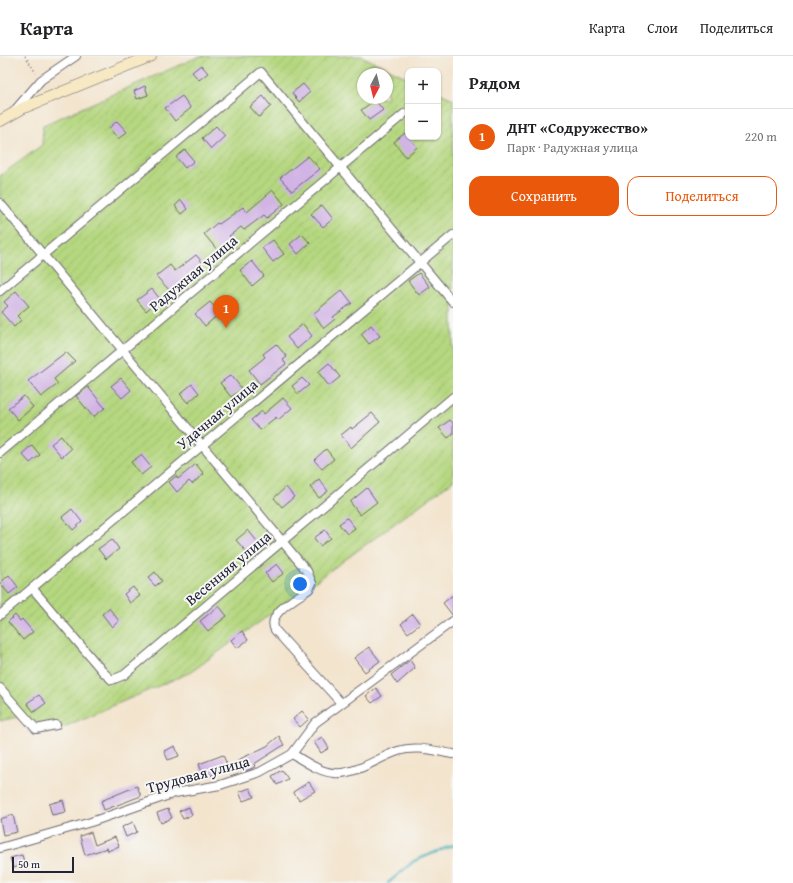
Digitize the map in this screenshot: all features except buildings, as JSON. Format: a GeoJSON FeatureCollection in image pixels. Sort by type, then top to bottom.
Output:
{"type":"FeatureCollection","features":[{"type":"Feature","properties":{"kind":"street"},"geometry":{"type":"LineString","coordinates":[[10,115],[41,80],[76,56]]}},
{"type":"Feature","properties":{"kind":"street"},"geometry":{"type":"LineString","coordinates":[[0,121],[10,115],[151,56]]}},
{"type":"Feature","properties":{"kind":"street"},"geometry":{"type":"LineString","coordinates":[[0,291],[261,72],[453,302]]}},
{"type":"Feature","properties":{"kind":"street","name":"Радужная улица"},"geometry":{"type":"LineString","coordinates":[[0,453],[404,114]]}},
{"type":"Feature","properties":{"kind":"street"},"geometry":{"type":"LineString","coordinates":[[0,203],[307,571],[312,583],[309,589],[277,613],[272,625],[341,703]]}},
{"type":"Feature","properties":{"kind":"street","name":"Удачная улица"},"geometry":{"type":"LineString","coordinates":[[0,615],[33,589],[453,235]]}},
{"type":"Feature","properties":{"kind":"street","name":"Весенняя улица"},"geometry":{"type":"LineString","coordinates":[[33,589],[104,673],[112,680],[124,675],[453,397]]}},
{"type":"Feature","properties":{"kind":"street","name":"Трудовая улица"},"geometry":{"type":"LineString","coordinates":[[0,848],[91,822],[176,793],[220,785],[260,772],[292,754],[315,723],[453,620]]}},
{"type":"Feature","properties":{"kind":"street"},"geometry":{"type":"LineString","coordinates":[[0,688],[36,729],[56,725]]}},
{"type":"Feature","properties":{"kind":"street"},"geometry":{"type":"LineString","coordinates":[[292,754],[323,770],[333,773],[344,773],[398,751],[411,748],[423,748],[453,754]]}},
{"type":"Feature","properties":{"kind":"path"},"geometry":{"type":"LineString","coordinates":[[25,56],[41,80]]}},
{"type":"Feature","properties":{"kind":"green space"},"geometry":{"type":"Polygon","coordinates":[[[200,56],[361,56],[387,68],[357,68],[357,104],[393,104],[393,71],[405,77],[405,140],[441,140],[441,93],[453,99],[453,481],[191,672],[59,729],[17,717],[0,721],[0,176],[42,145],[43,125],[200,56]]]}},
{"type":"Feature","properties":{"kind":"waterway"},"geometry":{"type":"LineString","coordinates":[[388,883],[414,861],[453,845]]}},
{"type":"Feature","properties":{"kind":"place","name":"ДНТ «Содружество»"},"geometry":{"type":"Point","coordinates":[226,328]}}]}
